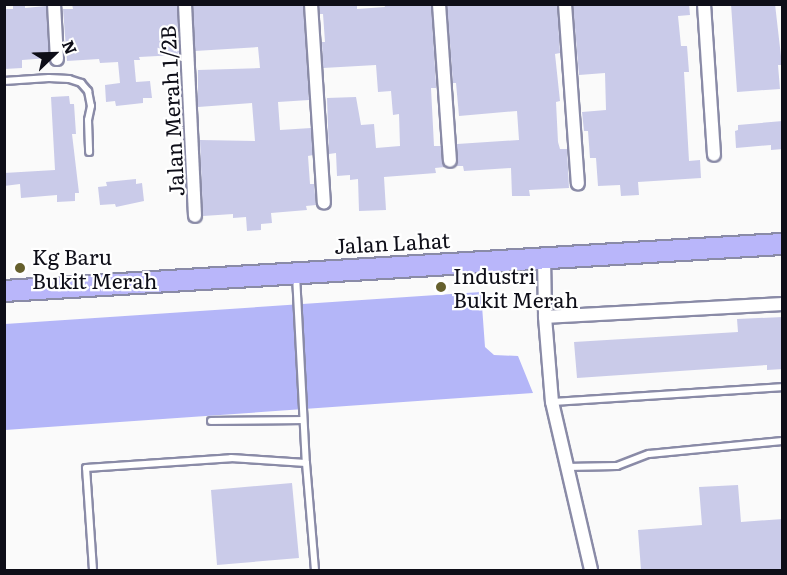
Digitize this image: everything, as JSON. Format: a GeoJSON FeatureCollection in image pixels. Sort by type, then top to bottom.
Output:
{"type":"FeatureCollection","features":[{"type":"Feature","properties":{"kind":"main road","name":"Jalan Lahat"},"geometry":{"type":"LineString","coordinates":[[4,291],[783,244]]}},
{"type":"Feature","properties":{"kind":"street"},"geometry":{"type":"LineString","coordinates":[[54,4],[57,60]]}},
{"type":"Feature","properties":{"kind":"street","name":"Jalan Merah 1/2B"},"geometry":{"type":"LineString","coordinates":[[185,4],[195,216]]}},
{"type":"Feature","properties":{"kind":"street"},"geometry":{"type":"LineString","coordinates":[[311,4],[324,203]]}},
{"type":"Feature","properties":{"kind":"street"},"geometry":{"type":"LineString","coordinates":[[439,4],[450,161]]}},
{"type":"Feature","properties":{"kind":"street"},"geometry":{"type":"LineString","coordinates":[[566,4],[578,184]]}},
{"type":"Feature","properties":{"kind":"street"},"geometry":{"type":"LineString","coordinates":[[704,4],[714,155]]}},
{"type":"Feature","properties":{"kind":"street"},"geometry":{"type":"LineString","coordinates":[[544,257],[545,317],[552,402],[591,570]]}},
{"type":"Feature","properties":{"kind":"street"},"geometry":{"type":"LineString","coordinates":[[545,317],[783,304]]}},
{"type":"Feature","properties":{"kind":"lane"},"geometry":{"type":"LineString","coordinates":[[4,81],[49,78],[69,79],[81,83],[88,91],[91,106],[88,120],[89,153]]}},
{"type":"Feature","properties":{"kind":"lane"},"geometry":{"type":"LineString","coordinates":[[296,272],[303,420],[315,570]]}},
{"type":"Feature","properties":{"kind":"lane"},"geometry":{"type":"LineString","coordinates":[[552,402],[783,387]]}},
{"type":"Feature","properties":{"kind":"lane"},"geometry":{"type":"LineString","coordinates":[[211,421],[303,420]]}},
{"type":"Feature","properties":{"kind":"lane"},"geometry":{"type":"LineString","coordinates":[[566,467],[617,466],[649,454],[783,441]]}},
{"type":"Feature","properties":{"kind":"lane"},"geometry":{"type":"LineString","coordinates":[[93,570],[86,468],[231,459],[306,463]]}},
{"type":"Feature","properties":{"kind":"shaded area"},"geometry":{"type":"Polygon","coordinates":[[[481,292],[485,347],[494,355],[518,356],[533,393],[5,430],[5,324],[481,292]]]}},
{"type":"Feature","properties":{"kind":"building"},"geometry":{"type":"Polygon","coordinates":[[[13,4],[25,4],[25,8],[46,6],[49,58],[22,60],[22,68],[4,69],[4,9],[13,9],[13,4]]]}},
{"type":"Feature","properties":{"kind":"building"},"geometry":{"type":"Polygon","coordinates":[[[72,4],[177,4],[179,52],[177,55],[139,57],[140,60],[134,60],[136,82],[150,81],[152,98],[143,98],[143,103],[116,106],[115,101],[106,102],[105,85],[120,83],[118,62],[100,63],[99,59],[67,61],[63,9],[73,9],[72,4]]]}},
{"type":"Feature","properties":{"kind":"building"},"geometry":{"type":"Polygon","coordinates":[[[193,4],[303,4],[309,100],[278,102],[280,130],[311,128],[313,155],[308,156],[310,184],[314,184],[316,205],[306,206],[307,210],[271,213],[272,223],[261,224],[261,230],[247,231],[246,217],[233,218],[233,214],[203,216],[200,140],[255,141],[252,103],[198,107],[198,70],[260,68],[258,47],[195,51],[193,4]]]}},
{"type":"Feature","properties":{"kind":"building"},"geometry":{"type":"Polygon","coordinates":[[[319,4],[357,4],[357,9],[385,7],[384,4],[431,4],[436,84],[436,88],[431,88],[434,146],[441,146],[445,167],[435,168],[436,173],[384,177],[386,210],[359,211],[358,179],[350,180],[350,175],[337,176],[336,153],[329,154],[327,98],[356,97],[361,125],[374,124],[376,148],[400,146],[399,114],[393,115],[391,91],[378,92],[376,65],[323,68],[322,42],[325,42],[323,14],[320,14],[319,4]]]}},
{"type":"Feature","properties":{"kind":"building"},"geometry":{"type":"Polygon","coordinates":[[[447,4],[557,4],[560,53],[555,54],[560,101],[556,102],[558,142],[560,149],[567,149],[569,188],[529,190],[530,196],[512,196],[511,168],[464,171],[463,166],[456,166],[457,144],[519,140],[517,111],[459,116],[456,83],[453,83],[447,4]]]}},
{"type":"Feature","properties":{"kind":"building"},"geometry":{"type":"Polygon","coordinates":[[[573,4],[689,4],[690,15],[678,16],[681,46],[687,46],[689,72],[684,72],[689,161],[700,160],[701,178],[638,182],[639,195],[621,196],[620,185],[598,186],[596,158],[590,158],[588,131],[584,131],[582,112],[606,110],[605,73],[579,75],[573,4]]]}},
{"type":"Feature","properties":{"kind":"building"},"geometry":{"type":"Polygon","coordinates":[[[731,4],[775,4],[782,65],[778,65],[780,89],[737,92],[731,4]]]}},
{"type":"Feature","properties":{"kind":"building"},"geometry":{"type":"Polygon","coordinates":[[[69,96],[70,104],[74,104],[76,134],[72,134],[79,193],[75,193],[75,201],[57,202],[57,195],[21,198],[20,184],[4,186],[4,173],[55,170],[51,97],[69,96]]]}},
{"type":"Feature","properties":{"kind":"building"},"geometry":{"type":"Polygon","coordinates":[[[783,121],[783,149],[771,150],[771,145],[736,148],[735,131],[738,130],[738,125],[783,121]]]}},
{"type":"Feature","properties":{"kind":"building"},"geometry":{"type":"Polygon","coordinates":[[[136,179],[136,184],[142,183],[144,201],[116,207],[115,204],[100,205],[98,187],[107,186],[106,182],[136,179]]]}},
{"type":"Feature","properties":{"kind":"building"},"geometry":{"type":"Polygon","coordinates":[[[783,317],[783,369],[767,370],[767,365],[577,378],[574,342],[738,332],[737,319],[783,317]]]}},
{"type":"Feature","properties":{"kind":"building"},"geometry":{"type":"Polygon","coordinates":[[[292,483],[299,558],[217,565],[211,490],[292,483]]]}},
{"type":"Feature","properties":{"kind":"building"},"geometry":{"type":"Polygon","coordinates":[[[738,485],[741,522],[783,519],[783,570],[641,570],[638,530],[702,525],[699,487],[738,485]]]}},
{"type":"Feature","properties":{"kind":"place","name":"Kg Baru Bukit Merah"},"geometry":{"type":"Point","coordinates":[20,268]}},
{"type":"Feature","properties":{"kind":"place","name":"Industri Bukit Merah"},"geometry":{"type":"Point","coordinates":[441,287]}}]}
